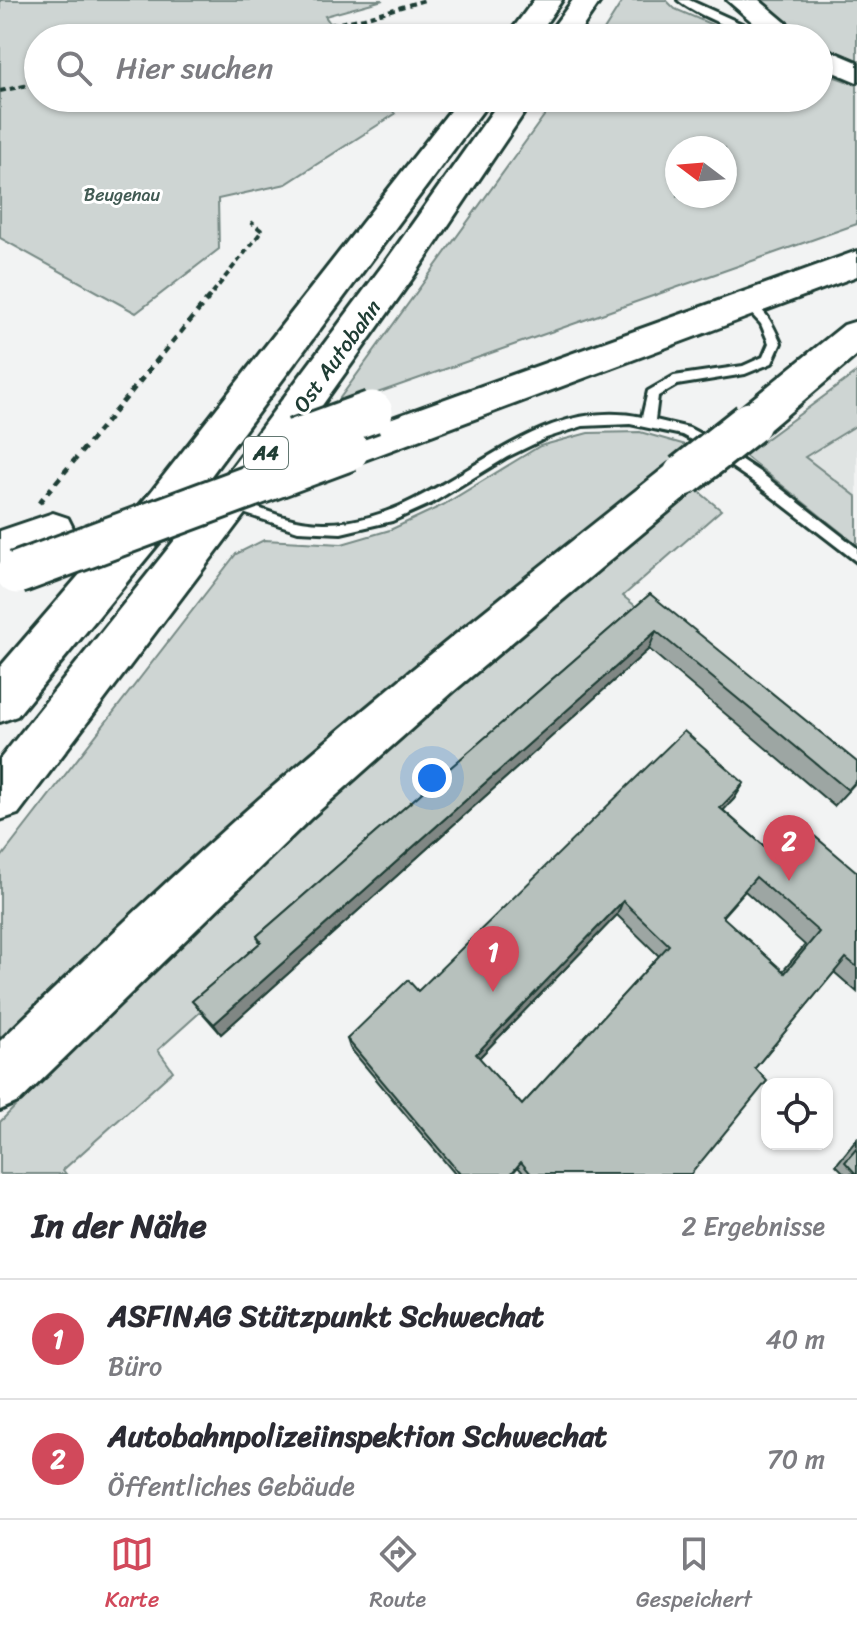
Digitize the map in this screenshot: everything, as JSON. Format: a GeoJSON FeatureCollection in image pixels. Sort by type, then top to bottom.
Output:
{"type":"FeatureCollection","features":[{"type":"Feature","properties":{"kind":"highway"},"geometry":{"type":"LineString","coordinates":[[531,24],[548,0]]}},
{"type":"Feature","properties":{"kind":"highway"},"geometry":{"type":"LineString","coordinates":[[570,24],[587,0]]}},
{"type":"Feature","properties":{"kind":"highway"},"geometry":{"type":"LineString","coordinates":[[741,0],[771,24]]}},
{"type":"Feature","properties":{"kind":"highway"},"geometry":{"type":"LineString","coordinates":[[833,62],[857,73]]}},
{"type":"Feature","properties":{"kind":"highway","name":"Ost Autobahn"},"geometry":{"type":"LineString","coordinates":[[0,701],[175,493],[465,112]]}},
{"type":"Feature","properties":{"kind":"highway","name":"Ost Autobahn"},"geometry":{"type":"LineString","coordinates":[[0,797],[229,503],[399,270],[508,112]]}},
{"type":"Feature","properties":{"kind":"highway"},"geometry":{"type":"LineString","coordinates":[[19,554],[372,412],[857,238]]}},
{"type":"Feature","properties":{"kind":"highway"},"geometry":{"type":"LineString","coordinates":[[19,554],[348,450],[857,263]]}},
{"type":"Feature","properties":{"kind":"highway"},"geometry":{"type":"LineString","coordinates":[[0,1081],[292,801],[449,667],[857,334]]}},
{"type":"Feature","properties":{"kind":"lane"},"geometry":{"type":"LineString","coordinates":[[683,0],[732,24]]}},
{"type":"Feature","properties":{"kind":"lane"},"geometry":{"type":"LineString","coordinates":[[648,421],[652,394],[674,381],[745,370],[768,360],[775,343],[766,322],[748,304]]}},
{"type":"Feature","properties":{"kind":"lane"},"geometry":{"type":"LineString","coordinates":[[229,503],[283,524],[339,529],[384,519],[542,432],[581,422],[648,421],[689,432],[740,465],[857,556]]}},
{"type":"Feature","properties":{"kind":"path"},"geometry":{"type":"LineString","coordinates":[[333,24],[425,0]]}},
{"type":"Feature","properties":{"kind":"path"},"geometry":{"type":"LineString","coordinates":[[0,91],[24,86]]}},
{"type":"Feature","properties":{"kind":"path"},"geometry":{"type":"LineString","coordinates":[[19,554],[34,508],[89,446],[262,231],[251,222]]}},
{"type":"Feature","properties":{"kind":"shaded area"},"geometry":{"type":"Polygon","coordinates":[[[857,425],[857,497],[805,457],[857,425]]]}},
{"type":"Feature","properties":{"kind":"green space","name":"Beugenau"},"geometry":{"type":"Polygon","coordinates":[[[0,0],[383,0],[325,16],[330,24],[24,24],[24,112],[395,114],[286,184],[218,199],[219,249],[136,313],[0,238],[0,0]]]}},
{"type":"Feature","properties":{"kind":"green space"},"geometry":{"type":"Polygon","coordinates":[[[623,0],[666,0],[675,9],[710,24],[608,24],[623,0]]]}},
{"type":"Feature","properties":{"kind":"green space"},"geometry":{"type":"Polygon","coordinates":[[[754,0],[857,0],[857,64],[833,53],[833,24],[785,24],[754,0]]]}},
{"type":"Feature","properties":{"kind":"green space"},"geometry":{"type":"Polygon","coordinates":[[[833,76],[857,85],[857,224],[332,409],[547,112],[833,112],[833,76]]]}},
{"type":"Feature","properties":{"kind":"green space"},"geometry":{"type":"Polygon","coordinates":[[[857,372],[857,425],[805,457],[857,497],[857,545],[744,455],[857,372]]]}},
{"type":"Feature","properties":{"kind":"green space"},"geometry":{"type":"Polygon","coordinates":[[[640,432],[693,447],[0,1046],[0,859],[236,554],[264,540],[342,544],[390,530],[443,505],[540,446],[588,433],[640,432]]]}},
{"type":"Feature","properties":{"kind":"green space"},"geometry":{"type":"Polygon","coordinates":[[[697,490],[721,510],[623,596],[644,613],[158,1050],[173,1071],[63,1170],[66,1174],[0,1174],[0,1122],[199,920],[462,681],[697,490]]]}},
{"type":"Feature","properties":{"kind":"building"},"geometry":{"type":"Polygon","coordinates":[[[650,594],[857,762],[857,780],[848,790],[656,631],[214,1024],[192,1001],[261,942],[257,936],[650,594]]]}},
{"type":"Feature","properties":{"kind":"building"},"geometry":{"type":"Polygon","coordinates":[[[684,731],[744,783],[720,808],[772,853],[799,823],[857,872],[857,967],[846,958],[755,1068],[764,1078],[761,1078],[761,1088],[691,1174],[531,1174],[521,1162],[511,1174],[460,1174],[347,1039],[408,980],[418,991],[684,731]],[[756,877],[722,916],[785,973],[819,932],[756,877]],[[623,901],[476,1054],[522,1105],[669,945],[623,901]]]}},
{"type":"Feature","properties":{"kind":"building"},"geometry":{"type":"Polygon","coordinates":[[[857,1148],[857,1174],[856,1174],[845,1162],[857,1148]]]}},
{"type":"Feature","properties":{"kind":"place","name":"Autobahnpolizeiinspektion Schwechat"},"geometry":{"type":"Point","coordinates":[789,881]}},
{"type":"Feature","properties":{"kind":"place","name":"ASFINAG Stützpunkt Schwechat"},"geometry":{"type":"Point","coordinates":[493,992]}}]}
